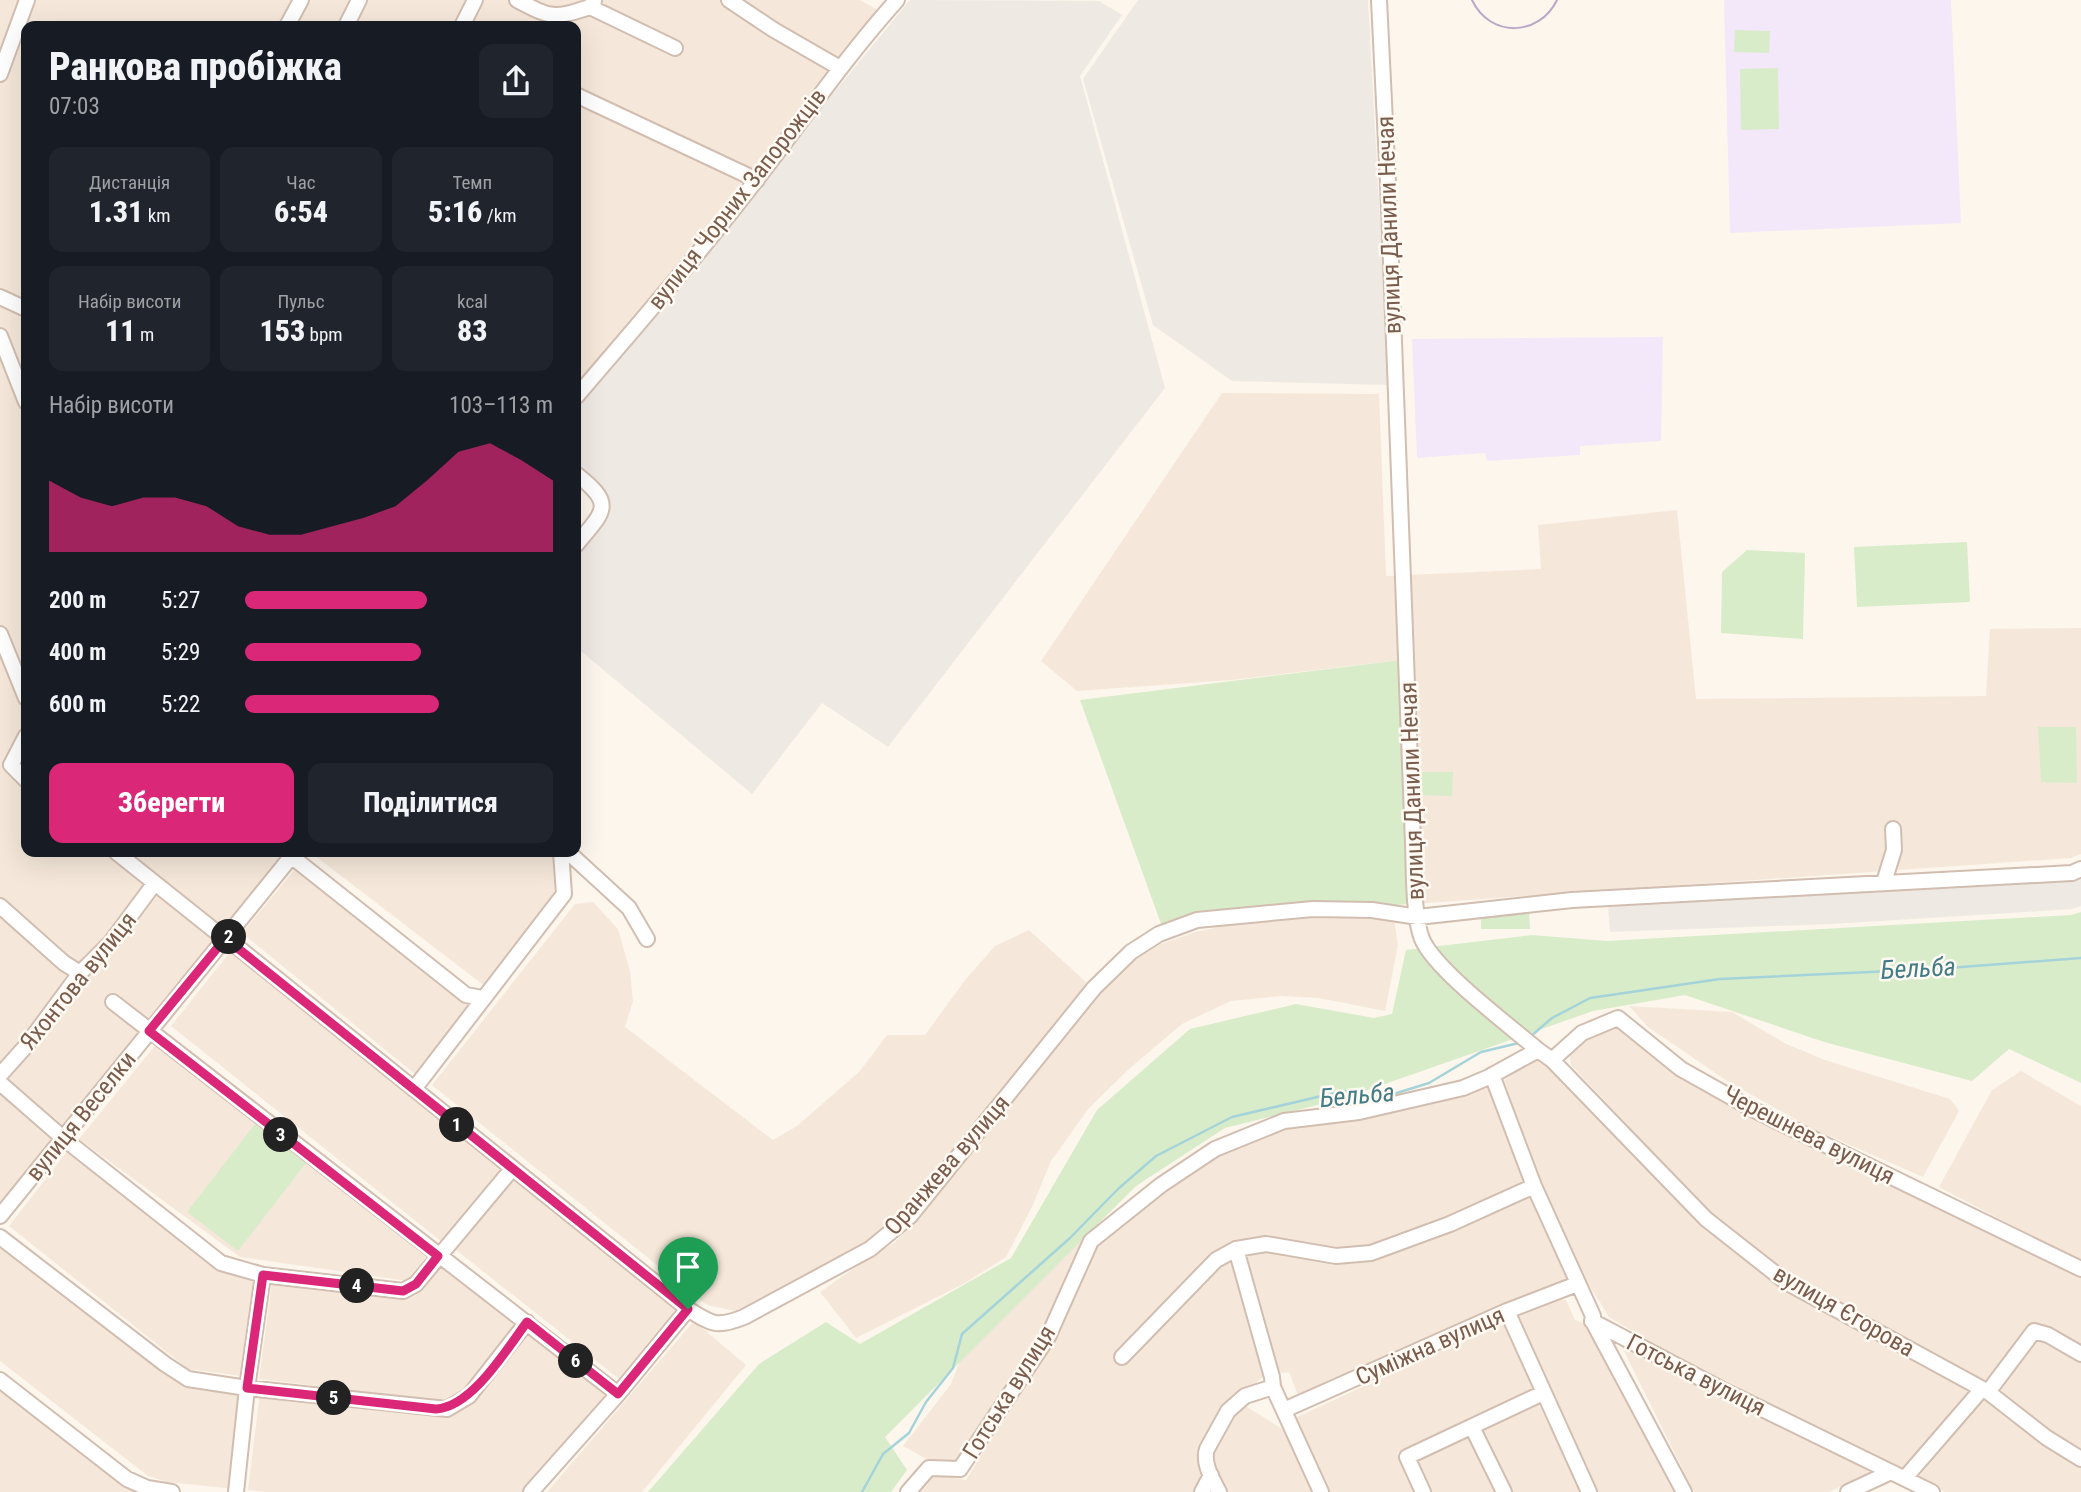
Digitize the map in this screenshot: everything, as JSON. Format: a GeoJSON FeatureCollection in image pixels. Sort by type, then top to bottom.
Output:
{"type":"FeatureCollection","features":[{"type":"Feature","properties":{"kind":"street"},"geometry":{"type":"LineString","coordinates":[[0,74],[27,0]]}},
{"type":"Feature","properties":{"kind":"street"},"geometry":{"type":"LineString","coordinates":[[290,21],[300,0]]}},
{"type":"Feature","properties":{"kind":"street"},"geometry":{"type":"LineString","coordinates":[[348,21],[359,0]]}},
{"type":"Feature","properties":{"kind":"street"},"geometry":{"type":"LineString","coordinates":[[464,21],[475,0]]}},
{"type":"Feature","properties":{"kind":"street"},"geometry":{"type":"LineString","coordinates":[[517,0],[546,16],[566,15],[592,4],[675,48]]}},
{"type":"Feature","properties":{"kind":"street"},"geometry":{"type":"LineString","coordinates":[[729,0],[840,68]]}},
{"type":"Feature","properties":{"kind":"street","name":"вулиця Чорних Запорожців"},"geometry":{"type":"LineString","coordinates":[[581,391],[712,237],[840,68],[897,0]]}},
{"type":"Feature","properties":{"kind":"street","name":"вулиця Данили Нечая"},"geometry":{"type":"LineString","coordinates":[[1379,0],[1418,917],[1572,900],[2072,873],[2081,869]]}},
{"type":"Feature","properties":{"kind":"street"},"geometry":{"type":"LineString","coordinates":[[581,97],[757,180]]}},
{"type":"Feature","properties":{"kind":"street"},"geometry":{"type":"LineString","coordinates":[[0,299],[21,307]]}},
{"type":"Feature","properties":{"kind":"street"},"geometry":{"type":"LineString","coordinates":[[0,336],[3,353],[21,391]]}},
{"type":"Feature","properties":{"kind":"street"},"geometry":{"type":"LineString","coordinates":[[581,478],[601,497],[603,506],[600,516],[581,539]]}},
{"type":"Feature","properties":{"kind":"street"},"geometry":{"type":"LineString","coordinates":[[0,634],[21,686]]}},
{"type":"Feature","properties":{"kind":"street"},"geometry":{"type":"LineString","coordinates":[[21,746],[11,765],[21,775]]}},
{"type":"Feature","properties":{"kind":"street"},"geometry":{"type":"LineString","coordinates":[[1884,882],[1894,850],[1893,830]]}},
{"type":"Feature","properties":{"kind":"street","name":"Оранжева вулиця"},"geometry":{"type":"LineString","coordinates":[[122,857],[709,1323],[731,1322],[870,1249],[889,1236],[919,1206],[1094,988],[1131,953],[1159,934],[1197,920],[1313,909],[1372,910],[1418,917]]}},
{"type":"Feature","properties":{"kind":"street","name":"вулиця Веселки"},"geometry":{"type":"LineString","coordinates":[[0,1216],[289,857]]}},
{"type":"Feature","properties":{"kind":"street"},"geometry":{"type":"LineString","coordinates":[[295,857],[466,995],[482,998]]}},
{"type":"Feature","properties":{"kind":"street"},"geometry":{"type":"LineString","coordinates":[[414,1089],[564,894],[561,857]]}},
{"type":"Feature","properties":{"kind":"street"},"geometry":{"type":"LineString","coordinates":[[573,857],[629,908],[647,939]]}},
{"type":"Feature","properties":{"kind":"street","name":"Яхонтова вулиця"},"geometry":{"type":"LineString","coordinates":[[0,1075],[26,1046],[80,973],[111,942],[154,884]]}},
{"type":"Feature","properties":{"kind":"street"},"geometry":{"type":"LineString","coordinates":[[0,906],[64,963],[80,973]]}},
{"type":"Feature","properties":{"kind":"street","name":"вулиця Єгорова"},"geometry":{"type":"LineString","coordinates":[[1418,917],[1422,940],[1442,967],[1552,1060],[1706,1219],[1786,1282],[1985,1390],[2047,1438],[2081,1459]]}},
{"type":"Feature","properties":{"kind":"street"},"geometry":{"type":"LineString","coordinates":[[113,1002],[618,1394]]}},
{"type":"Feature","properties":{"kind":"street","name":"Черешнева вулиця"},"geometry":{"type":"LineString","coordinates":[[1552,1060],[1582,1033],[1618,1018],[1681,1069],[1754,1110],[2081,1269]]}},
{"type":"Feature","properties":{"kind":"street","name":"Готська вулиця"},"geometry":{"type":"LineString","coordinates":[[908,1492],[929,1468],[960,1469],[1048,1337],[1091,1241],[1161,1185],[1215,1149],[1284,1121],[1360,1112],[1463,1087],[1492,1075],[1535,1047]]}},
{"type":"Feature","properties":{"kind":"street"},"geometry":{"type":"LineString","coordinates":[[1492,1075],[1534,1186],[1592,1321],[1685,1492]]}},
{"type":"Feature","properties":{"kind":"street"},"geometry":{"type":"LineString","coordinates":[[0,1083],[63,1138],[221,1263],[263,1275],[403,1291],[416,1284],[512,1169]]}},
{"type":"Feature","properties":{"kind":"street"},"geometry":{"type":"LineString","coordinates":[[1122,1357],[1216,1260],[1236,1249],[1266,1244],[1336,1256],[1371,1253],[1450,1224],[1534,1186]]}},
{"type":"Feature","properties":{"kind":"street"},"geometry":{"type":"LineString","coordinates":[[0,1237],[188,1379],[247,1388],[447,1409],[469,1396],[527,1322]]}},
{"type":"Feature","properties":{"kind":"street"},"geometry":{"type":"LineString","coordinates":[[1236,1249],[1273,1387],[1321,1492]]}},
{"type":"Feature","properties":{"kind":"street"},"geometry":{"type":"LineString","coordinates":[[236,1492],[263,1275]]}},
{"type":"Feature","properties":{"kind":"street","name":"Суміжна вулиця"},"geometry":{"type":"LineString","coordinates":[[1284,1410],[1507,1311],[1577,1284]]}},
{"type":"Feature","properties":{"kind":"street"},"geometry":{"type":"LineString","coordinates":[[531,1492],[618,1394],[688,1309]]}},
{"type":"Feature","properties":{"kind":"street"},"geometry":{"type":"LineString","coordinates":[[1507,1311],[1589,1492]]}},
{"type":"Feature","properties":{"kind":"street","name":"Готська вулиця"},"geometry":{"type":"LineString","coordinates":[[1592,1321],[1721,1389],[1931,1492]]}},
{"type":"Feature","properties":{"kind":"street"},"geometry":{"type":"LineString","coordinates":[[1848,1492],[1898,1475],[1985,1390],[2034,1331],[2049,1335],[2081,1354]]}},
{"type":"Feature","properties":{"kind":"street"},"geometry":{"type":"LineString","coordinates":[[0,1380],[127,1479],[147,1488],[172,1492]]}},
{"type":"Feature","properties":{"kind":"street"},"geometry":{"type":"LineString","coordinates":[[1219,1492],[1205,1455],[1207,1449],[1228,1411],[1245,1396],[1273,1387]]}},
{"type":"Feature","properties":{"kind":"street"},"geometry":{"type":"LineString","coordinates":[[1423,1492],[1407,1457],[1543,1393]]}},
{"type":"Feature","properties":{"kind":"street"},"geometry":{"type":"LineString","coordinates":[[1472,1427],[1504,1492]]}},
{"type":"Feature","properties":{"kind":"street"},"geometry":{"type":"LineString","coordinates":[[1202,1492],[1209,1469]]}},
{"type":"Feature","properties":{"kind":"shaded area"},"geometry":{"type":"Polygon","coordinates":[[[0,0],[860,0],[878,10],[650,298],[581,379],[581,21],[21,21],[21,857],[280,857],[0,1206],[0,0]]]}},
{"type":"Feature","properties":{"kind":"shaded area"},"geometry":{"type":"Polygon","coordinates":[[[910,0],[1099,1],[1122,15],[1080,76],[1165,388],[888,747],[822,703],[752,794],[581,651],[581,552],[594,537],[609,498],[581,473],[581,400],[910,0]]]}},
{"type":"Feature","properties":{"kind":"shaded area"},"geometry":{"type":"Polygon","coordinates":[[[1138,0],[1368,0],[1389,385],[1232,381],[1153,325],[1083,79],[1138,0]]]}},
{"type":"Feature","properties":{"kind":"shaded area"},"geometry":{"type":"Polygon","coordinates":[[[1724,0],[1951,0],[1961,223],[1730,233],[1724,0]]]}},
{"type":"Feature","properties":{"kind":"shaded area"},"geometry":{"type":"Polygon","coordinates":[[[1663,337],[1661,441],[1580,446],[1580,455],[1487,461],[1485,453],[1417,458],[1412,339],[1663,337]]]}},
{"type":"Feature","properties":{"kind":"shaded area"},"geometry":{"type":"Polygon","coordinates":[[[1222,393],[1379,394],[1386,576],[1541,569],[1538,525],[1677,510],[1696,699],[1986,696],[1990,629],[2081,628],[2081,854],[2071,858],[1412,904],[1400,660],[1232,680],[1077,691],[1041,661],[1222,393]]]}},
{"type":"Feature","properties":{"kind":"shaded area"},"geometry":{"type":"Polygon","coordinates":[[[317,857],[556,857],[560,894],[486,987],[317,857]]]}},
{"type":"Feature","properties":{"kind":"shaded area"},"geometry":{"type":"Polygon","coordinates":[[[300,863],[472,1001],[416,1075],[242,933],[300,863]]]}},
{"type":"Feature","properties":{"kind":"shaded area"},"geometry":{"type":"Polygon","coordinates":[[[2081,878],[2081,906],[2072,909],[1832,924],[1610,932],[1608,906],[2081,878]]]}},
{"type":"Feature","properties":{"kind":"shaded area"},"geometry":{"type":"Polygon","coordinates":[[[593,902],[618,929],[630,971],[633,1001],[625,1027],[773,1140],[797,1126],[860,1071],[887,1035],[925,1035],[966,979],[995,946],[1029,930],[1087,983],[1022,1069],[907,1211],[863,1244],[736,1311],[707,1305],[432,1085],[575,904],[593,902]]]}},
{"type":"Feature","properties":{"kind":"shaded area"},"geometry":{"type":"Polygon","coordinates":[[[1314,918],[1394,919],[1398,945],[1385,1011],[1319,998],[1281,996],[1231,1001],[1182,1024],[1130,1068],[1089,1108],[1051,1161],[1032,1207],[1006,1257],[965,1283],[856,1338],[820,1292],[894,1243],[916,1221],[1098,996],[1132,962],[1161,944],[1195,932],[1229,925],[1314,918]]]}},
{"type":"Feature","properties":{"kind":"shaded area"},"geometry":{"type":"Polygon","coordinates":[[[234,947],[504,1167],[442,1242],[171,1026],[234,947]]]}},
{"type":"Feature","properties":{"kind":"shaded area"},"geometry":{"type":"Polygon","coordinates":[[[1629,1006],[1732,1012],[1784,1043],[1825,1060],[1950,1099],[1959,1111],[1923,1177],[1811,1128],[1727,1081],[1648,1027],[1629,1006]]]}},
{"type":"Feature","properties":{"kind":"shaded area"},"geometry":{"type":"Polygon","coordinates":[[[1613,1023],[1680,1072],[2081,1276],[2081,1349],[2030,1328],[1993,1379],[1978,1380],[1786,1274],[1710,1213],[1571,1065],[1569,1050],[1593,1031],[1613,1023]]]}},
{"type":"Feature","properties":{"kind":"shaded area"},"geometry":{"type":"Polygon","coordinates":[[[158,1042],[429,1253],[408,1281],[240,1257],[79,1139],[158,1042]]]}},
{"type":"Feature","properties":{"kind":"shaded area"},"geometry":{"type":"Polygon","coordinates":[[[1540,1055],[1700,1224],[1782,1289],[1967,1387],[1972,1393],[1905,1471],[1721,1384],[1609,1317],[1584,1277],[1544,1194],[1504,1080],[1540,1055]]]}},
{"type":"Feature","properties":{"kind":"shaded area"},"geometry":{"type":"Polygon","coordinates":[[[2021,1071],[2081,1106],[2081,1262],[1939,1187],[1992,1090],[2021,1071]]]}},
{"type":"Feature","properties":{"kind":"shaded area"},"geometry":{"type":"Polygon","coordinates":[[[1491,1083],[1528,1183],[1449,1222],[1371,1249],[1334,1253],[1267,1243],[1236,1246],[1214,1259],[1120,1356],[1126,1361],[1218,1264],[1234,1255],[1266,1250],[1334,1260],[1373,1257],[1533,1194],[1573,1277],[1300,1400],[1289,1372],[1265,1375],[1224,1411],[1200,1454],[1204,1476],[1196,1492],[915,1492],[932,1473],[966,1480],[1051,1339],[1092,1247],[1215,1151],[1284,1125],[1354,1119],[1429,1105],[1491,1083]]]}},
{"type":"Feature","properties":{"kind":"shaded area"},"geometry":{"type":"Polygon","coordinates":[[[69,1149],[216,1264],[258,1276],[242,1376],[188,1369],[9,1226],[69,1149]]]}},
{"type":"Feature","properties":{"kind":"shaded area"},"geometry":{"type":"Polygon","coordinates":[[[516,1175],[682,1307],[623,1382],[456,1250],[516,1175]]]}},
{"type":"Feature","properties":{"kind":"shaded area"},"geometry":{"type":"Polygon","coordinates":[[[1077,1237],[1085,1242],[1064,1282],[1045,1330],[959,1462],[932,1462],[903,1446],[951,1384],[969,1337],[1077,1237]]]}},
{"type":"Feature","properties":{"kind":"shaded area"},"geometry":{"type":"Polygon","coordinates":[[[0,1240],[185,1382],[244,1391],[235,1489],[167,1482],[148,1476],[0,1361],[0,1240]]]}},
{"type":"Feature","properties":{"kind":"shaded area"},"geometry":{"type":"Polygon","coordinates":[[[444,1261],[521,1322],[465,1391],[449,1399],[434,1400],[259,1379],[272,1282],[402,1298],[415,1296],[444,1261]]]}},
{"type":"Feature","properties":{"kind":"shaded area"},"geometry":{"type":"Polygon","coordinates":[[[1552,1300],[1566,1300],[1575,1320],[1590,1326],[1676,1492],[1594,1492],[1515,1317],[1552,1300]]]}},
{"type":"Feature","properties":{"kind":"shaded area"},"geometry":{"type":"Polygon","coordinates":[[[694,1321],[746,1365],[642,1492],[547,1492],[694,1321]]]}},
{"type":"Feature","properties":{"kind":"shaded area"},"geometry":{"type":"Polygon","coordinates":[[[1503,1322],[1534,1390],[1397,1453],[1415,1492],[1329,1492],[1295,1418],[1503,1322]]]}},
{"type":"Feature","properties":{"kind":"shaded area"},"geometry":{"type":"Polygon","coordinates":[[[530,1327],[612,1392],[526,1492],[248,1490],[260,1392],[438,1414],[457,1411],[474,1399],[530,1327]]]}},
{"type":"Feature","properties":{"kind":"shaded area"},"geometry":{"type":"Polygon","coordinates":[[[2037,1336],[2081,1359],[2081,1451],[1997,1395],[2000,1384],[2037,1336]]]}},
{"type":"Feature","properties":{"kind":"shaded area"},"geometry":{"type":"Polygon","coordinates":[[[1619,1341],[1861,1461],[1869,1473],[1829,1492],[1694,1492],[1619,1341]]]}},
{"type":"Feature","properties":{"kind":"shaded area"},"geometry":{"type":"Polygon","coordinates":[[[0,1383],[140,1492],[0,1492],[0,1383]]]}},
{"type":"Feature","properties":{"kind":"shaded area"},"geometry":{"type":"Polygon","coordinates":[[[1984,1397],[2046,1446],[2081,1466],[2081,1492],[1945,1492],[1918,1478],[1984,1397]]]}},
{"type":"Feature","properties":{"kind":"shaded area"},"geometry":{"type":"Polygon","coordinates":[[[1538,1403],[1582,1492],[1511,1492],[1481,1431],[1538,1403]]]}},
{"type":"Feature","properties":{"kind":"shaded area"},"geometry":{"type":"Polygon","coordinates":[[[1244,1405],[1284,1430],[1312,1492],[1226,1492],[1209,1456],[1230,1415],[1244,1405]]]}},
{"type":"Feature","properties":{"kind":"shaded area"},"geometry":{"type":"Polygon","coordinates":[[[1471,1434],[1498,1492],[1429,1492],[1414,1460],[1471,1434]]]}},
{"type":"Feature","properties":{"kind":"green space"},"geometry":{"type":"Polygon","coordinates":[[[1735,30],[1770,31],[1769,53],[1734,52],[1735,30]]]}},
{"type":"Feature","properties":{"kind":"green space"},"geometry":{"type":"Polygon","coordinates":[[[1778,68],[1779,129],[1741,130],[1740,69],[1778,68]]]}},
{"type":"Feature","properties":{"kind":"green space"},"geometry":{"type":"Polygon","coordinates":[[[1967,542],[1970,602],[1857,607],[1854,547],[1967,542]]]}},
{"type":"Feature","properties":{"kind":"green space"},"geometry":{"type":"Polygon","coordinates":[[[1747,550],[1805,553],[1803,639],[1721,633],[1722,572],[1747,550]]]}},
{"type":"Feature","properties":{"kind":"green space"},"geometry":{"type":"Polygon","coordinates":[[[1401,660],[1412,904],[1285,911],[1164,932],[1080,700],[1401,660]]]}},
{"type":"Feature","properties":{"kind":"green space"},"geometry":{"type":"Polygon","coordinates":[[[2038,727],[2076,727],[2077,783],[2041,782],[2038,727]]]}},
{"type":"Feature","properties":{"kind":"green space"},"geometry":{"type":"Polygon","coordinates":[[[1419,772],[1453,772],[1452,796],[1419,795],[1419,772]]]}},
{"type":"Feature","properties":{"kind":"green space"},"geometry":{"type":"Polygon","coordinates":[[[1529,910],[1530,929],[1481,929],[1481,911],[1529,910]]]}},
{"type":"Feature","properties":{"kind":"green space"},"geometry":{"type":"Polygon","coordinates":[[[2081,912],[2081,1083],[2009,1049],[1972,1081],[1824,1042],[1685,995],[1593,1011],[1342,1099],[1225,1128],[1136,1186],[885,1437],[907,1470],[891,1492],[648,1492],[759,1364],[826,1322],[860,1344],[1011,1258],[1097,1110],[1190,1029],[1296,1004],[1374,1018],[1392,1014],[1406,950],[1532,935],[1607,941],[2071,915],[2081,912]]]}},
{"type":"Feature","properties":{"kind":"green space"},"geometry":{"type":"Polygon","coordinates":[[[255,1124],[306,1163],[238,1251],[187,1212],[255,1124]]]}},
{"type":"Feature","properties":{"kind":"waterway","name":"Бельба"},"geometry":{"type":"LineString","coordinates":[[1531,1036],[1552,1018],[1590,998],[1720,979],[1935,969],[2081,958]]}},
{"type":"Feature","properties":{"kind":"waterway","name":"Бельба"},"geometry":{"type":"LineString","coordinates":[[862,1492],[883,1454],[909,1433],[926,1402],[953,1368],[962,1334],[1070,1238],[1118,1189],[1156,1156],[1232,1117],[1343,1091],[1387,1096],[1429,1083],[1481,1052],[1523,1042]]}},
{"type":"Feature","properties":{"kind":"tram line"},"geometry":{"type":"LineString","coordinates":[[1472,0],[1490,21],[1514,28],[1539,21],[1557,0]]}},
{"type":"Feature","properties":{"kind":"route"},"geometry":{"type":"LineString","coordinates":[[228,935],[235,946],[688,1309],[618,1394],[527,1322],[469,1396],[447,1409],[247,1388],[263,1275],[403,1291],[416,1284],[438,1256],[149,1031],[228,935]]}}]}
